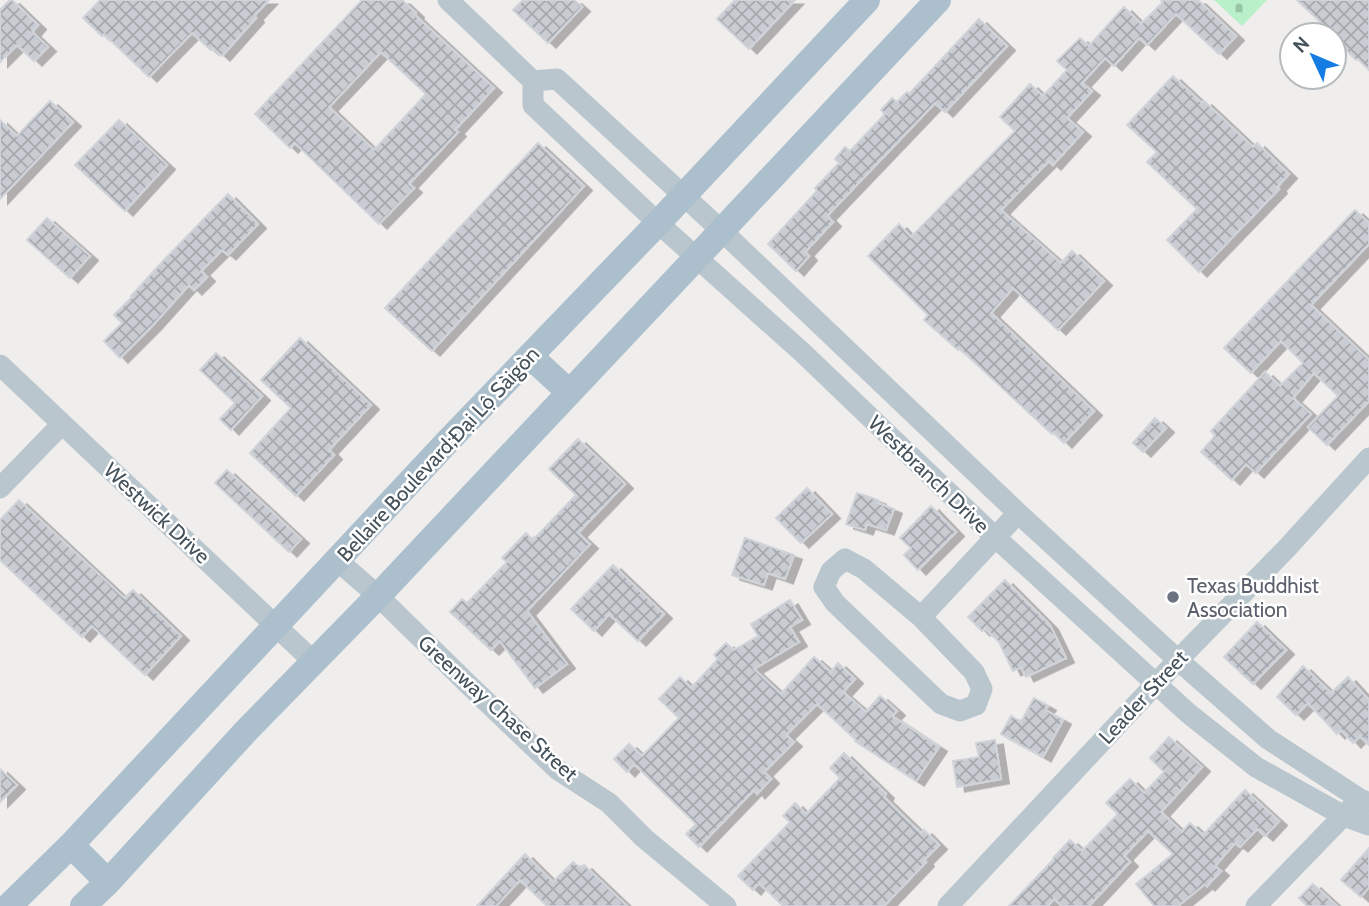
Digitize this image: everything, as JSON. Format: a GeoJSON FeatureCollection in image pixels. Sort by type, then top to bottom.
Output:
{"type":"FeatureCollection","features":[{"type":"Feature","properties":{"kind":"main road","name":"Bellaire Boulevard;Đại Lộ Sàigòn"},"geometry":{"type":"LineString","coordinates":[[9,906],[71,845],[867,0]]}},
{"type":"Feature","properties":{"kind":"main road"},"geometry":{"type":"LineString","coordinates":[[83,906],[937,0]]}},
{"type":"Feature","properties":{"kind":"main road"},"geometry":{"type":"LineString","coordinates":[[530,356],[569,392]]}},
{"type":"Feature","properties":{"kind":"main road"},"geometry":{"type":"LineString","coordinates":[[71,845],[108,882]]}},
{"type":"Feature","properties":{"kind":"street"},"geometry":{"type":"LineString","coordinates":[[448,0],[533,81]]}},
{"type":"Feature","properties":{"kind":"street","name":"Westbranch Drive"},"geometry":{"type":"LineString","coordinates":[[1364,801],[1268,739],[1178,660],[557,79],[533,81],[533,105],[658,223],[803,353],[995,537],[1188,713],[1256,767],[1344,816],[1369,824]]}},
{"type":"Feature","properties":{"kind":"street","name":"Westwick Drive"},"geometry":{"type":"LineString","coordinates":[[0,365],[314,662]]}},
{"type":"Feature","properties":{"kind":"street"},"geometry":{"type":"LineString","coordinates":[[0,488],[62,424]]}},
{"type":"Feature","properties":{"kind":"street","name":"Leader Street"},"geometry":{"type":"LineString","coordinates":[[948,906],[1369,458]]}},
{"type":"Feature","properties":{"kind":"street"},"geometry":{"type":"LineString","coordinates":[[921,617],[1018,513]]}},
{"type":"Feature","properties":{"kind":"street"},"geometry":{"type":"LineString","coordinates":[[845,559],[864,569],[921,617],[974,671],[982,689],[976,705],[960,711],[941,704],[835,603],[824,587],[831,571],[845,559]]}},
{"type":"Feature","properties":{"kind":"street","name":"Greenway Chase Street"},"geometry":{"type":"LineString","coordinates":[[338,561],[558,769],[609,803],[644,838],[726,906]]}},
{"type":"Feature","properties":{"kind":"street"},"geometry":{"type":"LineString","coordinates":[[1256,906],[1344,816],[1364,801]]}},
{"type":"Feature","properties":{"kind":"green space"},"geometry":{"type":"Polygon","coordinates":[[[1214,0],[1267,0],[1242,26],[1214,0]]]}},
{"type":"Feature","properties":{"kind":"building"},"geometry":{"type":"Polygon","coordinates":[[[10,0],[38,25],[32,32],[48,47],[34,61],[17,45],[0,62],[0,10],[10,0]]]}},
{"type":"Feature","properties":{"kind":"building"},"geometry":{"type":"Polygon","coordinates":[[[100,0],[269,0],[222,56],[192,33],[149,77],[83,18],[100,0]]]}},
{"type":"Feature","properties":{"kind":"building"},"geometry":{"type":"Polygon","coordinates":[[[362,0],[402,0],[494,88],[455,130],[458,132],[409,184],[414,188],[379,224],[295,143],[290,148],[255,114],[362,0]],[[381,52],[329,107],[374,150],[426,94],[381,52]]]}},
{"type":"Feature","properties":{"kind":"building"},"geometry":{"type":"Polygon","coordinates":[[[523,0],[574,0],[582,7],[548,43],[513,10],[523,0]]]}},
{"type":"Feature","properties":{"kind":"building"},"geometry":{"type":"Polygon","coordinates":[[[735,0],[795,0],[749,49],[717,19],[735,0]]]}},
{"type":"Feature","properties":{"kind":"building"},"geometry":{"type":"Polygon","coordinates":[[[1161,0],[1198,0],[1236,36],[1219,54],[1176,14],[1147,45],[1139,38],[1114,66],[1105,58],[1082,83],[1092,91],[1067,118],[1083,132],[1053,165],[1049,161],[1001,210],[1061,263],[1072,251],[1104,281],[1058,330],[1013,288],[991,313],[1094,411],[1064,443],[924,320],[928,315],[868,256],[899,224],[911,237],[1015,131],[1000,117],[1030,84],[1043,96],[1067,70],[1057,61],[1080,38],[1089,46],[1124,7],[1141,24],[1163,2],[1161,0]]]}},
{"type":"Feature","properties":{"kind":"building"},"geometry":{"type":"Polygon","coordinates":[[[1297,0],[1369,0],[1369,70],[1348,52],[1348,21],[1319,21],[1297,0]]]}},
{"type":"Feature","properties":{"kind":"building"},"geometry":{"type":"Polygon","coordinates":[[[979,19],[1007,46],[945,112],[935,103],[827,216],[833,222],[805,252],[809,256],[796,271],[768,244],[817,191],[815,188],[839,163],[835,159],[845,147],[850,151],[885,114],[881,110],[892,98],[897,102],[907,92],[909,94],[979,19]]]}},
{"type":"Feature","properties":{"kind":"building"},"geometry":{"type":"Polygon","coordinates":[[[1173,76],[1253,147],[1257,143],[1289,174],[1277,187],[1279,189],[1199,272],[1167,240],[1197,209],[1147,162],[1157,152],[1127,125],[1173,76]]]}},
{"type":"Feature","properties":{"kind":"building"},"geometry":{"type":"Polygon","coordinates":[[[50,101],[73,122],[0,199],[0,120],[17,136],[50,101]]]}},
{"type":"Feature","properties":{"kind":"building"},"geometry":{"type":"Polygon","coordinates":[[[119,120],[167,165],[125,211],[75,165],[119,120]]]}},
{"type":"Feature","properties":{"kind":"building"},"geometry":{"type":"Polygon","coordinates":[[[538,143],[584,186],[432,351],[385,308],[538,143]]]}},
{"type":"Feature","properties":{"kind":"building"},"geometry":{"type":"Polygon","coordinates":[[[228,194],[258,224],[228,255],[222,250],[201,271],[207,277],[194,290],[189,285],[120,358],[104,341],[122,323],[114,315],[228,194]]]}},
{"type":"Feature","properties":{"kind":"building"},"geometry":{"type":"Polygon","coordinates":[[[1355,210],[1369,223],[1369,244],[1311,305],[1369,360],[1369,401],[1327,445],[1308,427],[1338,396],[1314,373],[1293,398],[1311,414],[1256,473],[1246,464],[1232,480],[1201,452],[1215,436],[1211,431],[1265,372],[1280,386],[1303,363],[1281,341],[1251,373],[1224,348],[1355,210]]]}},
{"type":"Feature","properties":{"kind":"building"},"geometry":{"type":"Polygon","coordinates":[[[47,218],[90,256],[70,278],[27,240],[47,218]]]}},
{"type":"Feature","properties":{"kind":"building"},"geometry":{"type":"Polygon","coordinates":[[[300,338],[371,405],[329,450],[334,455],[296,496],[250,453],[291,408],[261,380],[300,338]]]}},
{"type":"Feature","properties":{"kind":"building"},"geometry":{"type":"Polygon","coordinates":[[[216,353],[262,396],[231,430],[220,419],[235,403],[200,370],[216,353]]]}},
{"type":"Feature","properties":{"kind":"building"},"geometry":{"type":"Polygon","coordinates":[[[1155,418],[1166,428],[1143,452],[1133,443],[1155,418]]]}},
{"type":"Feature","properties":{"kind":"building"},"geometry":{"type":"Polygon","coordinates":[[[578,439],[625,484],[578,533],[590,544],[527,611],[567,664],[535,688],[500,641],[491,650],[450,612],[462,599],[467,603],[507,562],[502,558],[526,533],[533,540],[576,495],[549,469],[578,439]]]}},
{"type":"Feature","properties":{"kind":"building"},"geometry":{"type":"Polygon","coordinates":[[[227,470],[301,539],[289,552],[215,483],[227,470]]]}},
{"type":"Feature","properties":{"kind":"building"},"geometry":{"type":"Polygon","coordinates":[[[807,488],[832,514],[801,543],[776,518],[807,488]]]}},
{"type":"Feature","properties":{"kind":"building"},"geometry":{"type":"Polygon","coordinates":[[[857,493],[894,509],[886,530],[867,524],[865,530],[846,524],[857,493]]]}},
{"type":"Feature","properties":{"kind":"building"},"geometry":{"type":"Polygon","coordinates":[[[19,500],[124,598],[133,590],[181,636],[145,675],[92,626],[82,637],[0,560],[0,520],[19,500]]]}},
{"type":"Feature","properties":{"kind":"building"},"geometry":{"type":"Polygon","coordinates":[[[931,506],[956,532],[918,570],[904,555],[911,548],[900,538],[931,506]]]}},
{"type":"Feature","properties":{"kind":"building"},"geometry":{"type":"Polygon","coordinates":[[[745,538],[794,555],[785,579],[768,573],[764,585],[732,575],[745,538]]]}},
{"type":"Feature","properties":{"kind":"building"},"geometry":{"type":"Polygon","coordinates":[[[613,565],[664,614],[638,641],[609,614],[594,631],[571,609],[613,565]]]}},
{"type":"Feature","properties":{"kind":"building"},"geometry":{"type":"Polygon","coordinates":[[[1005,580],[1050,625],[1066,658],[1026,677],[1021,667],[1013,671],[999,642],[985,628],[982,631],[968,617],[1005,580]]]}},
{"type":"Feature","properties":{"kind":"building"},"geometry":{"type":"Polygon","coordinates":[[[790,600],[802,620],[790,627],[799,642],[754,669],[781,694],[814,657],[831,672],[838,663],[855,679],[843,692],[866,712],[880,696],[897,711],[892,716],[939,747],[916,781],[855,741],[817,704],[786,735],[794,742],[764,772],[771,779],[757,794],[754,790],[699,847],[686,834],[696,824],[634,764],[627,772],[614,759],[629,744],[642,756],[679,718],[659,699],[680,677],[691,688],[718,659],[714,655],[726,643],[734,650],[758,636],[751,624],[790,600]]]}},
{"type":"Feature","properties":{"kind":"building"},"geometry":{"type":"Polygon","coordinates":[[[1257,622],[1286,650],[1253,684],[1224,657],[1257,622]]]}},
{"type":"Feature","properties":{"kind":"building"},"geometry":{"type":"Polygon","coordinates":[[[1303,666],[1331,693],[1348,677],[1369,700],[1369,745],[1360,736],[1353,743],[1341,730],[1337,734],[1308,703],[1296,715],[1277,697],[1303,666]]]}},
{"type":"Feature","properties":{"kind":"building"},"geometry":{"type":"Polygon","coordinates":[[[1034,698],[1048,706],[1045,710],[1063,720],[1043,757],[1001,734],[1011,716],[1021,722],[1034,698]]]}},
{"type":"Feature","properties":{"kind":"building"},"geometry":{"type":"Polygon","coordinates":[[[1169,737],[1202,767],[1161,812],[1182,832],[1190,823],[1203,835],[1245,790],[1279,821],[1265,836],[1257,829],[1240,847],[1235,843],[1215,866],[1221,871],[1207,886],[1205,884],[1178,906],[1154,906],[1136,884],[1173,854],[1148,831],[1124,856],[1130,862],[1089,906],[1062,906],[1054,899],[1048,906],[1009,906],[1070,840],[1082,851],[1118,814],[1106,803],[1130,779],[1144,793],[1164,772],[1150,758],[1169,737]]]}},
{"type":"Feature","properties":{"kind":"building"},"geometry":{"type":"Polygon","coordinates":[[[995,740],[1001,779],[957,787],[953,761],[979,757],[976,743],[995,740]]]}},
{"type":"Feature","properties":{"kind":"building"},"geometry":{"type":"Polygon","coordinates":[[[844,753],[921,833],[924,830],[939,845],[884,906],[783,906],[759,883],[753,890],[738,876],[790,822],[783,816],[795,803],[806,814],[840,778],[830,768],[844,753]]]}},
{"type":"Feature","properties":{"kind":"building"},"geometry":{"type":"Polygon","coordinates":[[[0,769],[17,785],[0,802],[0,769]]]}},
{"type":"Feature","properties":{"kind":"building"},"geometry":{"type":"Polygon","coordinates":[[[1369,848],[1369,887],[1361,897],[1341,880],[1369,848]]]}},
{"type":"Feature","properties":{"kind":"building"},"geometry":{"type":"Polygon","coordinates":[[[525,854],[553,882],[573,862],[581,868],[584,865],[627,906],[547,906],[520,880],[496,906],[477,906],[525,854]]]}},
{"type":"Feature","properties":{"kind":"building"},"geometry":{"type":"Polygon","coordinates":[[[1313,884],[1337,906],[1307,906],[1299,898],[1313,884]]]}},
{"type":"Feature","properties":{"kind":"place","name":"Texas Buddhist Association"},"geometry":{"type":"Point","coordinates":[1173,597]}}]}
